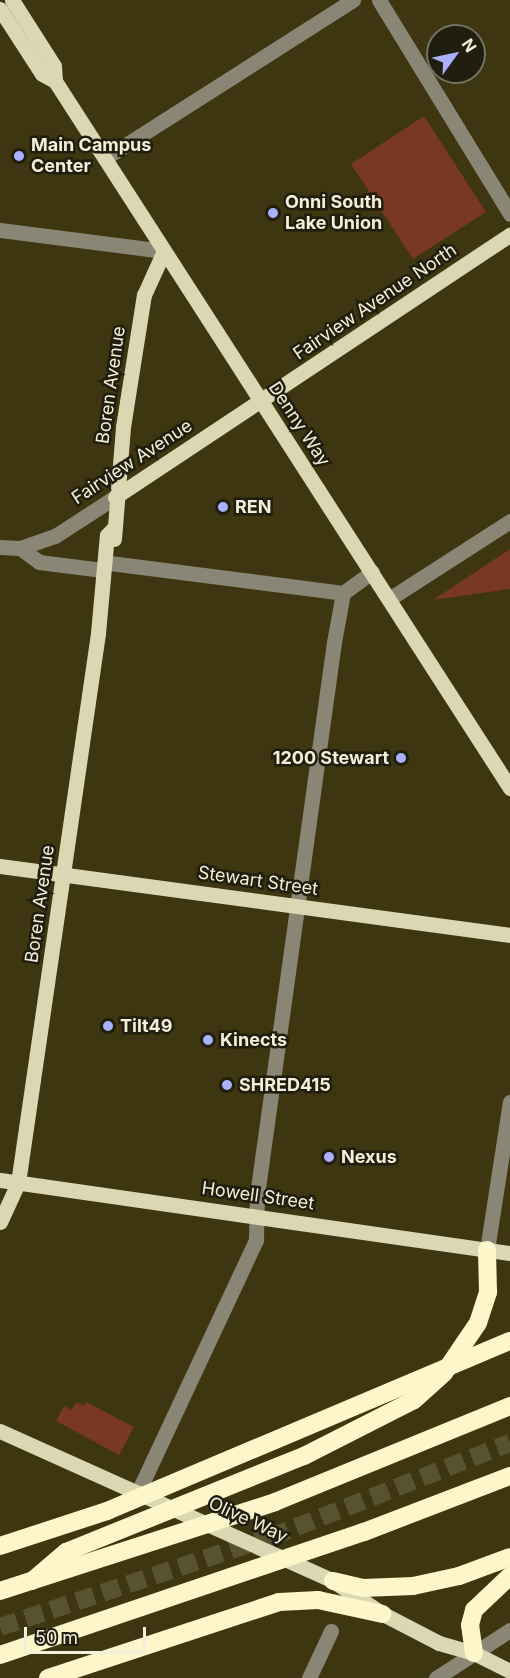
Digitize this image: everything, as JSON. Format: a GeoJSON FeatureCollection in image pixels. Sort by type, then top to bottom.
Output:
{"type":"FeatureCollection","features":[{"type":"Feature","properties":{"kind":"highway"},"geometry":{"type":"LineString","coordinates":[[32,1581],[66,1552],[220,1492],[366,1428],[409,1404],[433,1384],[468,1340],[487,1301],[488,1250]]}},
{"type":"Feature","properties":{"kind":"highway"},"geometry":{"type":"LineString","coordinates":[[0,1546],[107,1511],[510,1341]]}},
{"type":"Feature","properties":{"kind":"highway"},"geometry":{"type":"LineString","coordinates":[[0,1591],[275,1502],[510,1406]]}},
{"type":"Feature","properties":{"kind":"highway"},"geometry":{"type":"LineString","coordinates":[[0,1655],[364,1532],[510,1476]]}},
{"type":"Feature","properties":{"kind":"highway"},"geometry":{"type":"LineString","coordinates":[[333,1581],[363,1588],[413,1586],[459,1576],[510,1557]]}},
{"type":"Feature","properties":{"kind":"highway"},"geometry":{"type":"LineString","coordinates":[[474,1653],[470,1625],[474,1610],[510,1576]]}},
{"type":"Feature","properties":{"kind":"highway"},"geometry":{"type":"LineString","coordinates":[[48,1678],[279,1602],[318,1600],[383,1614]]}},
{"type":"Feature","properties":{"kind":"main road","name":"Denny Way"},"geometry":{"type":"LineString","coordinates":[[12,0],[54,66],[55,81]]}},
{"type":"Feature","properties":{"kind":"main road","name":"Denny Way"},"geometry":{"type":"LineString","coordinates":[[0,9],[42,74],[55,81],[510,788]]}},
{"type":"Feature","properties":{"kind":"main road","name":"Fairview Avenue North"},"geometry":{"type":"LineString","coordinates":[[261,401],[510,235]]}},
{"type":"Feature","properties":{"kind":"main road","name":"Boren Avenue"},"geometry":{"type":"LineString","coordinates":[[0,1222],[18,1183],[64,874],[144,295],[164,251]]}},
{"type":"Feature","properties":{"kind":"main road","name":"Fairview Avenue"},"geometry":{"type":"LineString","coordinates":[[115,497],[261,401]]}},
{"type":"Feature","properties":{"kind":"main road","name":"Stewart Street"},"geometry":{"type":"LineString","coordinates":[[0,866],[510,935]]}},
{"type":"Feature","properties":{"kind":"main road","name":"Howell Street"},"geometry":{"type":"LineString","coordinates":[[0,1180],[510,1253]]}},
{"type":"Feature","properties":{"kind":"main road","name":"Olive Way"},"geometry":{"type":"LineString","coordinates":[[0,1431],[333,1581],[383,1614],[439,1643],[474,1653],[510,1671]]}},
{"type":"Feature","properties":{"kind":"street"},"geometry":{"type":"LineString","coordinates":[[105,158],[353,0]]}},
{"type":"Feature","properties":{"kind":"street"},"geometry":{"type":"LineString","coordinates":[[379,0],[510,214]]}},
{"type":"Feature","properties":{"kind":"street"},"geometry":{"type":"LineString","coordinates":[[0,230],[164,251]]}},
{"type":"Feature","properties":{"kind":"street","name":"Fairview Avenue"},"geometry":{"type":"LineString","coordinates":[[20,548],[55,536],[115,497]]}},
{"type":"Feature","properties":{"kind":"street"},"geometry":{"type":"LineString","coordinates":[[389,599],[510,521]]}},
{"type":"Feature","properties":{"kind":"street"},"geometry":{"type":"LineString","coordinates":[[0,547],[20,548],[39,562],[106,566],[343,593],[372,572]]}},
{"type":"Feature","properties":{"kind":"street"},"geometry":{"type":"LineString","coordinates":[[138,1492],[255,1243],[256,1216],[296,906],[343,593]]}},
{"type":"Feature","properties":{"kind":"street"},"geometry":{"type":"LineString","coordinates":[[488,1250],[510,1102]]}},
{"type":"Feature","properties":{"kind":"street"},"geometry":{"type":"LineString","coordinates":[[436,1678],[510,1630]]}},
{"type":"Feature","properties":{"kind":"street"},"geometry":{"type":"LineString","coordinates":[[309,1678],[331,1631]]}},
{"type":"Feature","properties":{"kind":"shaded area"},"geometry":{"type":"Polygon","coordinates":[[[424,116],[486,212],[413,259],[351,164],[424,116]]]}},
{"type":"Feature","properties":{"kind":"shaded area"},"geometry":{"type":"Polygon","coordinates":[[[510,549],[510,589],[433,600],[510,549]]]}},
{"type":"Feature","properties":{"kind":"shaded area"},"geometry":{"type":"Polygon","coordinates":[[[76,1402],[84,1406],[86,1402],[134,1427],[119,1455],[56,1421],[64,1406],[72,1410],[76,1402]]]}},
{"type":"Feature","properties":{"kind":"tunnel"},"geometry":{"type":"LineString","coordinates":[[0,1627],[271,1537],[510,1443]]}},
{"type":"Feature","properties":{"kind":"place","name":"Main Campus Center"},"geometry":{"type":"Point","coordinates":[19,156]}},
{"type":"Feature","properties":{"kind":"place","name":"Onni South Lake Union"},"geometry":{"type":"Point","coordinates":[273,213]}},
{"type":"Feature","properties":{"kind":"place","name":"REN"},"geometry":{"type":"Point","coordinates":[223,507]}},
{"type":"Feature","properties":{"kind":"place","name":"1200 Stewart"},"geometry":{"type":"Point","coordinates":[401,758]}},
{"type":"Feature","properties":{"kind":"place","name":"Tilt49"},"geometry":{"type":"Point","coordinates":[108,1026]}},
{"type":"Feature","properties":{"kind":"place","name":"Kinects"},"geometry":{"type":"Point","coordinates":[208,1040]}},
{"type":"Feature","properties":{"kind":"place","name":"SHRED415"},"geometry":{"type":"Point","coordinates":[227,1085]}},
{"type":"Feature","properties":{"kind":"place","name":"Nexus"},"geometry":{"type":"Point","coordinates":[329,1157]}}]}
